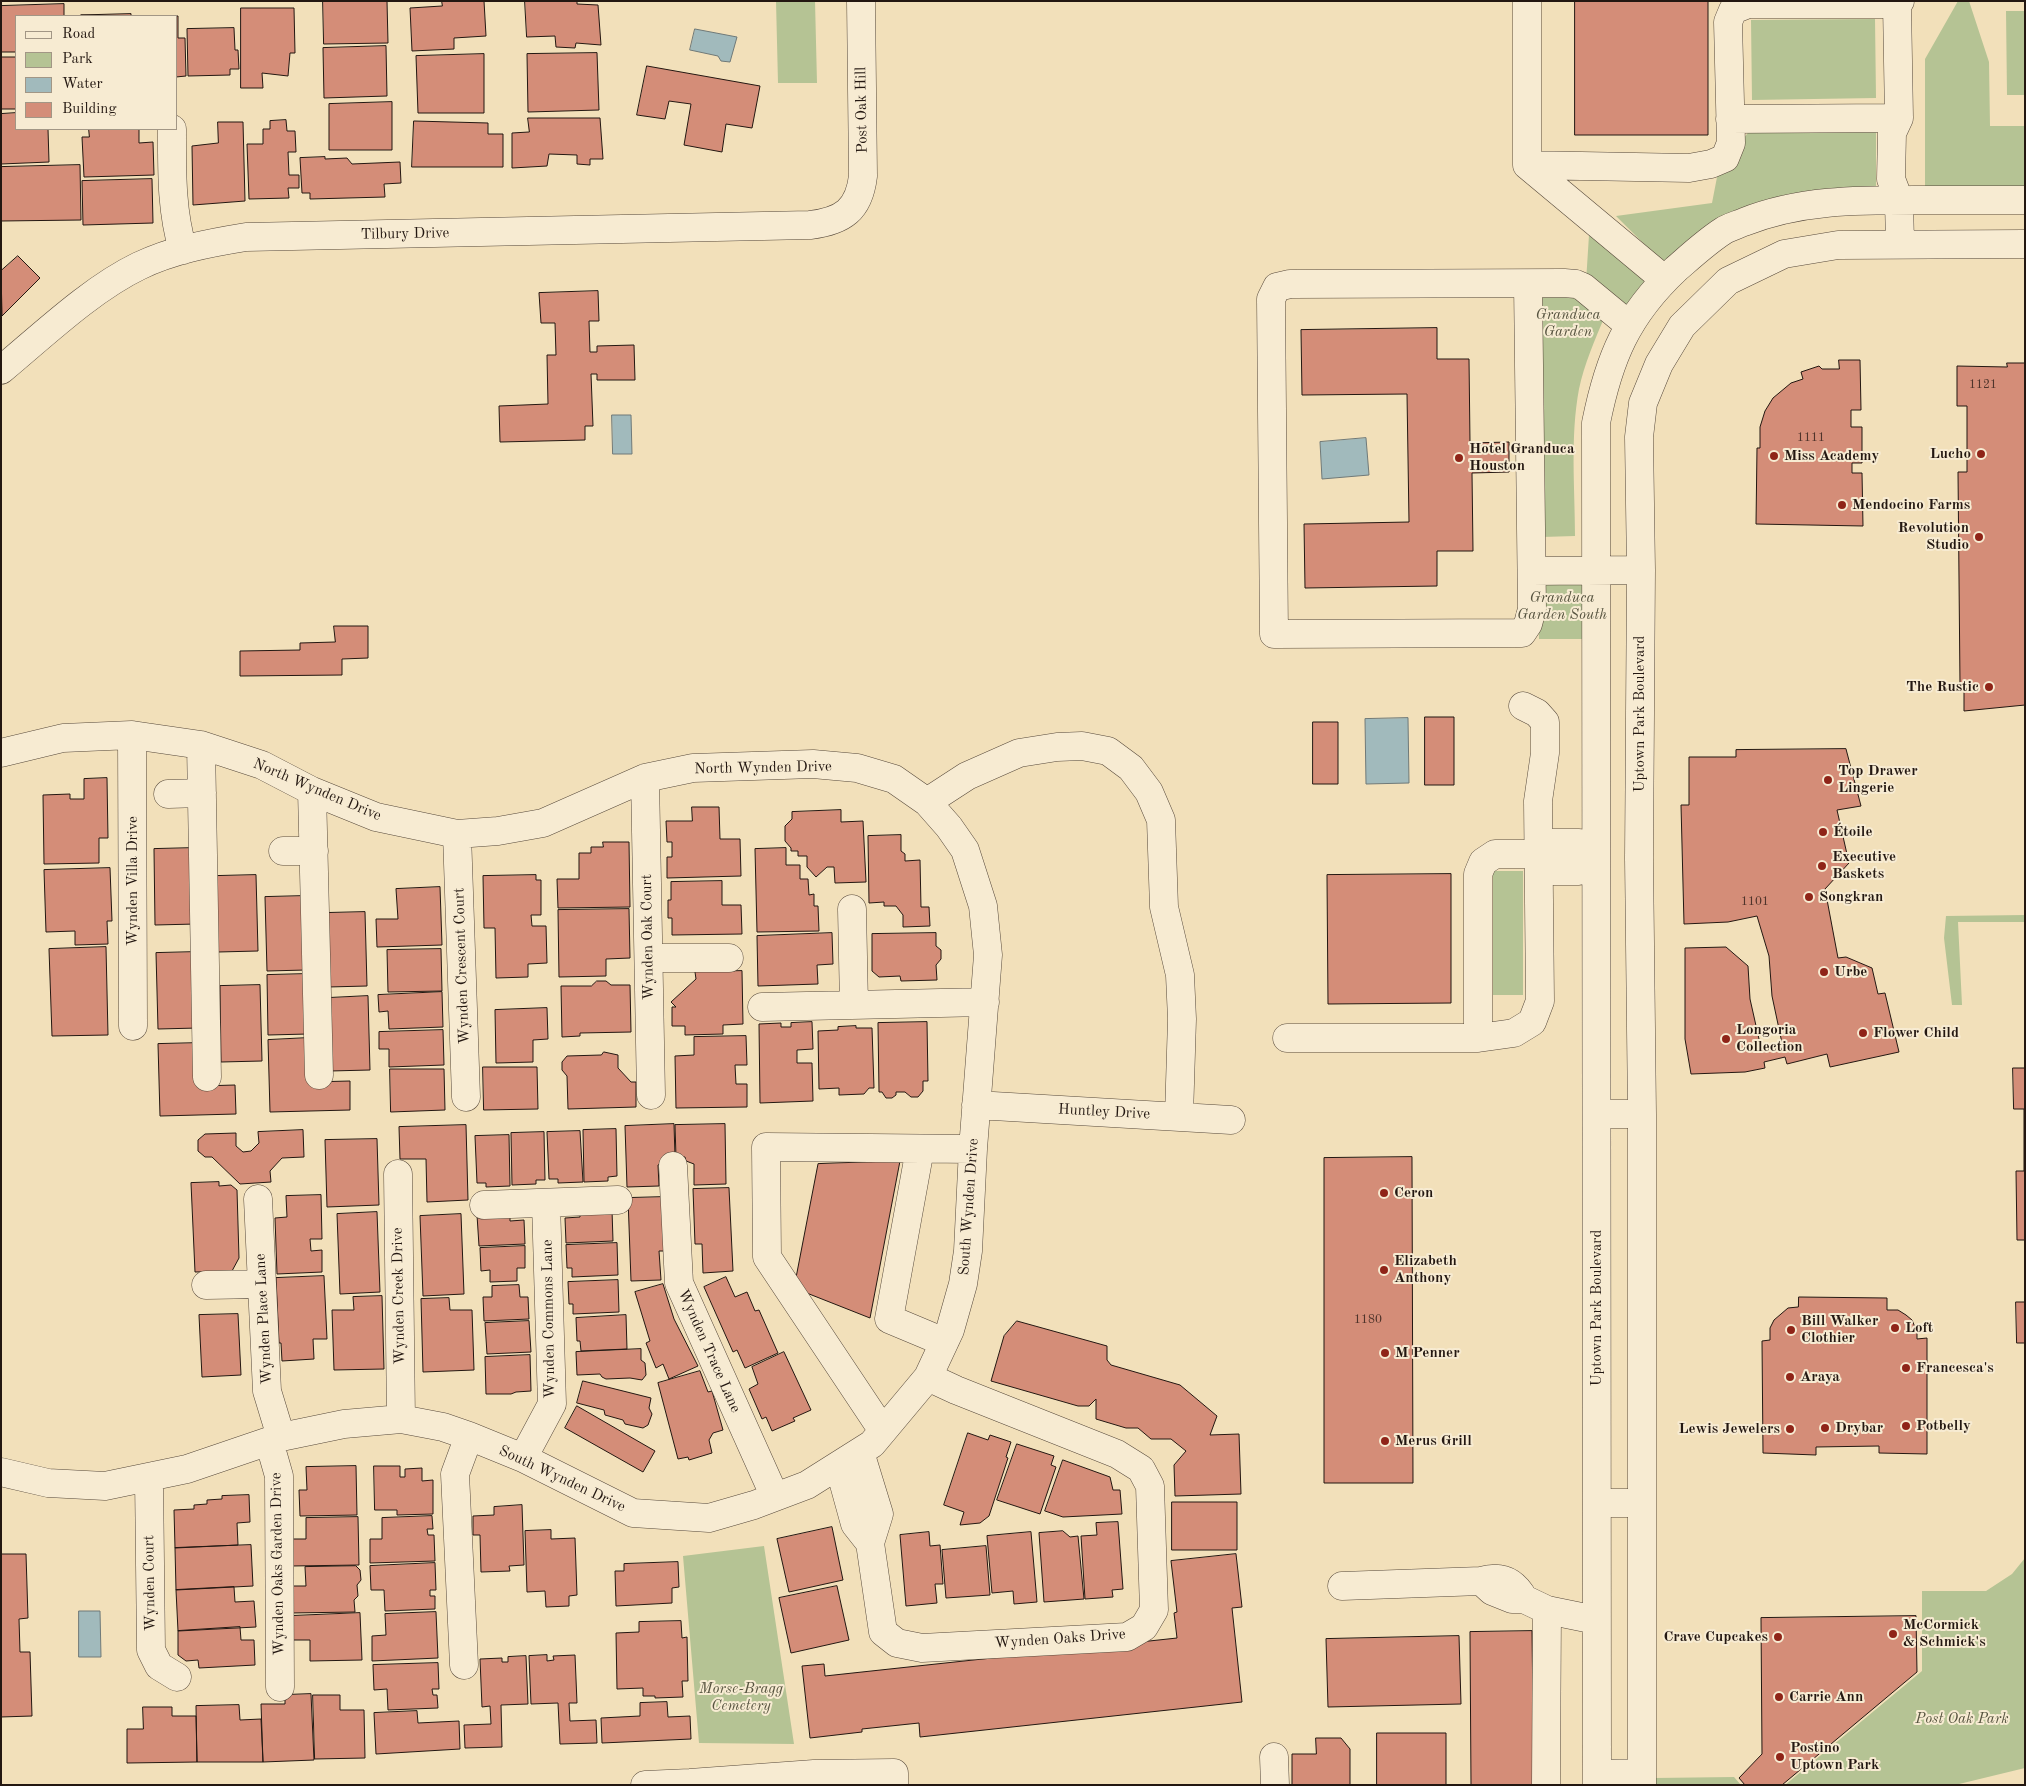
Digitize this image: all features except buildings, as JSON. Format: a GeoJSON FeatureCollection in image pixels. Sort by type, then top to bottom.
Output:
{"type":"FeatureCollection","features":[{"type":"Feature","properties":{"kind":"street","name":"Post Oak Hill"},"geometry":{"type":"LineString","coordinates":[[846,212],[856,204],[861,191],[863,176],[861,1]]}},
{"type":"Feature","properties":{"kind":"street"},"geometry":{"type":"LineString","coordinates":[[1527,2],[1527,166]]}},
{"type":"Feature","properties":{"kind":"street"},"geometry":{"type":"LineString","coordinates":[[1527,166],[1689,168],[1711,164],[1724,158],[1731,143],[1728,22],[1734,10],[1748,4],[1898,2],[1899,118],[1892,133],[1891,179],[1899,200],[1900,244]]}},
{"type":"Feature","properties":{"kind":"street"},"geometry":{"type":"LineString","coordinates":[[1730,119],[1899,118]]}},
{"type":"Feature","properties":{"kind":"street"},"geometry":{"type":"LineString","coordinates":[[172,130],[174,207],[177,230],[183,250]]}},
{"type":"Feature","properties":{"kind":"street"},"geometry":{"type":"LineString","coordinates":[[1527,166],[1665,280]]}},
{"type":"Feature","properties":{"kind":"street","name":"Uptown Park Boulevard"},"geometry":{"type":"LineString","coordinates":[[1597,1779],[1596,423],[1602,391],[1617,347],[1640,308],[1692,254],[1724,230],[1766,213],[1812,204],[1855,200],[2025,200]]}},
{"type":"Feature","properties":{"kind":"street","name":"Tilbury Drive"},"geometry":{"type":"LineString","coordinates":[[1,370],[66,316],[106,286],[139,266],[210,242],[246,237],[810,226],[836,220],[846,212]]}},
{"type":"Feature","properties":{"kind":"street","name":"Uptown Park Boulevard"},"geometry":{"type":"LineString","coordinates":[[1642,1779],[1642,1114],[1639,858],[1641,570],[1639,437],[1643,403],[1659,364],[1682,326],[1728,281],[1784,254],[1838,245],[2025,244]]}},
{"type":"Feature","properties":{"kind":"street"},"geometry":{"type":"LineString","coordinates":[[1528,284],[1532,609],[1528,624],[1522,633],[1274,634],[1271,298],[1277,288],[1290,284],[1564,283],[1579,285],[1629,325]]}},
{"type":"Feature","properties":{"kind":"street"},"geometry":{"type":"LineString","coordinates":[[1532,571],[1641,570]]}},
{"type":"Feature","properties":{"kind":"street"},"geometry":{"type":"LineString","coordinates":[[1287,1038],[1478,1038],[1514,1033],[1532,1022],[1540,1001],[1538,801],[1545,754],[1545,722],[1537,713],[1523,706]]}},
{"type":"Feature","properties":{"kind":"street","name":"North Wynden Drive"},"geometry":{"type":"LineString","coordinates":[[1,753],[63,738],[132,735],[201,745],[262,765],[312,791],[376,817],[458,834],[498,831],[543,823],[645,778],[693,768],[813,764],[856,768],[894,779],[927,802],[949,826],[965,850],[983,906],[988,955],[976,1105]]}},
{"type":"Feature","properties":{"kind":"street","name":"Wynden Villa Drive"},"geometry":{"type":"LineString","coordinates":[[132,735],[133,1026]]}},
{"type":"Feature","properties":{"kind":"street"},"geometry":{"type":"LineString","coordinates":[[201,745],[207,1076]]}},
{"type":"Feature","properties":{"kind":"street"},"geometry":{"type":"LineString","coordinates":[[927,802],[967,776],[1019,753],[1082,746],[1108,751],[1132,768],[1149,792],[1161,820],[1164,907],[1180,975],[1182,1019],[1179,1116]]}},
{"type":"Feature","properties":{"kind":"street","name":"Wynden Oak Court"},"geometry":{"type":"LineString","coordinates":[[645,778],[652,1095]]}},
{"type":"Feature","properties":{"kind":"street"},"geometry":{"type":"LineString","coordinates":[[312,791],[319,1075]]}},
{"type":"Feature","properties":{"kind":"street"},"geometry":{"type":"LineString","coordinates":[[168,794],[202,793]]}},
{"type":"Feature","properties":{"kind":"street","name":"Wynden Crescent Court"},"geometry":{"type":"LineString","coordinates":[[458,834],[466,1098]]}},
{"type":"Feature","properties":{"kind":"street"},"geometry":{"type":"LineString","coordinates":[[1478,1038],[1478,874],[1483,862],[1495,854],[1539,856],[1579,843],[1596,858],[1639,858]]}},
{"type":"Feature","properties":{"kind":"street"},"geometry":{"type":"LineString","coordinates":[[284,851],[314,851]]}},
{"type":"Feature","properties":{"kind":"street"},"geometry":{"type":"LineString","coordinates":[[852,909],[854,1006]]}},
{"type":"Feature","properties":{"kind":"street"},"geometry":{"type":"LineString","coordinates":[[649,958],[729,958]]}},
{"type":"Feature","properties":{"kind":"street"},"geometry":{"type":"LineString","coordinates":[[762,1007],[985,1002]]}},
{"type":"Feature","properties":{"kind":"street","name":"Huntley Drive"},"geometry":{"type":"LineString","coordinates":[[976,1105],[1231,1120]]}},
{"type":"Feature","properties":{"kind":"street","name":"South Wynden Drive"},"geometry":{"type":"LineString","coordinates":[[1,1472],[48,1483],[105,1486],[187,1470],[275,1439],[344,1424],[401,1418],[443,1427],[469,1436],[523,1458],[633,1512],[709,1518],[754,1505],[807,1485],[872,1444],[928,1377],[950,1330],[963,1284],[968,1251],[976,1105]]}},
{"type":"Feature","properties":{"kind":"street"},"geometry":{"type":"LineString","coordinates":[[1597,1114],[1642,1114]]}},
{"type":"Feature","properties":{"kind":"street"},"geometry":{"type":"LineString","coordinates":[[883,1431],[767,1257],[766,1147],[973,1149]]}},
{"type":"Feature","properties":{"kind":"street"},"geometry":{"type":"LineString","coordinates":[[920,1149],[889,1319],[944,1342]]}},
{"type":"Feature","properties":{"kind":"street","name":"Wynden Trace Lane"},"geometry":{"type":"LineString","coordinates":[[673,1166],[679,1284],[775,1497]]}},
{"type":"Feature","properties":{"kind":"street","name":"Wynden Creek Drive"},"geometry":{"type":"LineString","coordinates":[[398,1174],[401,1418]]}},
{"type":"Feature","properties":{"kind":"street","name":"Wynden Place Lane"},"geometry":{"type":"LineString","coordinates":[[258,1199],[267,1391],[275,1439]]}},
{"type":"Feature","properties":{"kind":"street"},"geometry":{"type":"LineString","coordinates":[[484,1205],[618,1200]]}},
{"type":"Feature","properties":{"kind":"street","name":"Wynden Commons Lane"},"geometry":{"type":"LineString","coordinates":[[523,1458],[552,1404],[546,1203]]}},
{"type":"Feature","properties":{"kind":"street"},"geometry":{"type":"LineString","coordinates":[[206,1286],[262,1284]]}},
{"type":"Feature","properties":{"kind":"street","name":"Wynden Oaks Drive"},"geometry":{"type":"LineString","coordinates":[[849,1459],[861,1498],[855,1524],[870,1543],[883,1632],[897,1643],[922,1648],[1127,1636],[1144,1627],[1154,1610],[1150,1486],[1142,1469],[1117,1454],[928,1377]]}},
{"type":"Feature","properties":{"kind":"street"},"geometry":{"type":"LineString","coordinates":[[464,1664],[455,1474],[469,1436]]}},
{"type":"Feature","properties":{"kind":"street","name":"Wynden Oaks Garden Drive"},"geometry":{"type":"LineString","coordinates":[[275,1439],[279,1476],[280,1688]]}},
{"type":"Feature","properties":{"kind":"street","name":"Wynden Court"},"geometry":{"type":"LineString","coordinates":[[149,1477],[151,1650],[159,1666],[177,1677]]}},
{"type":"Feature","properties":{"kind":"street"},"geometry":{"type":"LineString","coordinates":[[1597,1503],[1642,1503]]}},
{"type":"Feature","properties":{"kind":"street"},"geometry":{"type":"LineString","coordinates":[[1342,1586],[1502,1579],[1515,1585],[1536,1604],[1596,1620]]}},
{"type":"Feature","properties":{"kind":"street"},"geometry":{"type":"LineString","coordinates":[[1536,1604],[1546,1785]]}},
{"type":"Feature","properties":{"kind":"street"},"geometry":{"type":"LineString","coordinates":[[1274,1757],[1274,1785]]}},
{"type":"Feature","properties":{"kind":"street"},"geometry":{"type":"LineString","coordinates":[[645,1785],[814,1774],[894,1773],[894,1785]]}},
{"type":"Feature","properties":{"kind":"street"},"geometry":{"type":"LineString","coordinates":[[1597,1779],[1642,1779]]}},
{"type":"Feature","properties":{"kind":"green space"},"geometry":{"type":"Polygon","coordinates":[[[776,1],[815,1],[817,83],[778,83],[776,1]]]}},
{"type":"Feature","properties":{"kind":"green space"},"geometry":{"type":"Polygon","coordinates":[[[1958,1],[1969,1],[1989,62],[1990,126],[2025,126],[2025,188],[1925,189],[1925,59],[1958,1]]]}},
{"type":"Feature","properties":{"kind":"green space"},"geometry":{"type":"Polygon","coordinates":[[[2006,11],[2025,11],[2025,95],[2007,95],[2006,11]]]}},
{"type":"Feature","properties":{"kind":"green space"},"geometry":{"type":"Polygon","coordinates":[[[1875,19],[1876,98],[1752,100],[1751,20],[1875,19]]]}},
{"type":"Feature","properties":{"kind":"green space"},"geometry":{"type":"Polygon","coordinates":[[[1876,127],[1876,188],[1739,212],[1662,262],[1616,216],[1712,203],[1718,172],[1750,130],[1876,127]]]}},
{"type":"Feature","properties":{"kind":"green space"},"geometry":{"type":"Polygon","coordinates":[[[1589,235],[1653,278],[1627,308],[1586,282],[1589,235]]]}},
{"type":"Feature","properties":{"kind":"green space","name":"Granduca Garden"},"geometry":{"type":"Polygon","coordinates":[[[1537,293],[1580,293],[1605,316],[1584,371],[1576,407],[1574,444],[1575,536],[1542,537],[1537,293]]]}},
{"type":"Feature","properties":{"kind":"green space","name":"Granduca Garden South"},"geometry":{"type":"Polygon","coordinates":[[[1585,574],[1585,639],[1539,639],[1538,575],[1585,574]]]}},
{"type":"Feature","properties":{"kind":"green space"},"geometry":{"type":"Polygon","coordinates":[[[1493,871],[1523,871],[1523,995],[1493,995],[1493,871]]]}},
{"type":"Feature","properties":{"kind":"green space"},"geometry":{"type":"Polygon","coordinates":[[[2025,915],[2025,922],[1958,922],[1962,1005],[1952,1005],[1944,938],[1946,916],[2025,915]]]}},
{"type":"Feature","properties":{"kind":"green space","name":"Morse-Bragg Cemetery"},"geometry":{"type":"Polygon","coordinates":[[[764,1546],[794,1744],[699,1743],[683,1556],[764,1546]]]}},
{"type":"Feature","properties":{"kind":"green space","name":"Post Oak Park"},"geometry":{"type":"Polygon","coordinates":[[[2025,1558],[2025,1768],[1955,1785],[1785,1785],[1922,1671],[1922,1591],[1986,1591],[2012,1574],[2025,1558]]]}},
{"type":"Feature","properties":{"kind":"green space"},"geometry":{"type":"Polygon","coordinates":[[[1734,1777],[1741,1785],[1654,1785],[1654,1778],[1734,1777]]]}},
{"type":"Feature","properties":{"kind":"water"},"geometry":{"type":"Polygon","coordinates":[[[695,29],[737,37],[730,62],[721,61],[718,56],[690,50],[695,29]]]}},
{"type":"Feature","properties":{"kind":"water"},"geometry":{"type":"Polygon","coordinates":[[[612,415],[631,415],[632,454],[613,454],[612,415]]]}},
{"type":"Feature","properties":{"kind":"water"},"geometry":{"type":"Polygon","coordinates":[[[1366,438],[1369,475],[1322,479],[1320,442],[1366,438]]]}},
{"type":"Feature","properties":{"kind":"water"},"geometry":{"type":"Polygon","coordinates":[[[1408,718],[1409,783],[1366,784],[1365,719],[1408,718]]]}},
{"type":"Feature","properties":{"kind":"water"},"geometry":{"type":"Polygon","coordinates":[[[79,1611],[100,1611],[101,1657],[79,1657],[79,1611]]]}},
{"type":"Feature","properties":{"kind":"place","name":"Lucho"},"geometry":{"type":"Point","coordinates":[1981,454]}},
{"type":"Feature","properties":{"kind":"place","name":"Miss Academy"},"geometry":{"type":"Point","coordinates":[1774,456]}},
{"type":"Feature","properties":{"kind":"place","name":"Hotel Granduca Houston"},"geometry":{"type":"Point","coordinates":[1459,458]}},
{"type":"Feature","properties":{"kind":"place","name":"Mendocino Farms"},"geometry":{"type":"Point","coordinates":[1842,505]}},
{"type":"Feature","properties":{"kind":"place","name":"Revolution Studio"},"geometry":{"type":"Point","coordinates":[1979,537]}},
{"type":"Feature","properties":{"kind":"place","name":"The Rustic"},"geometry":{"type":"Point","coordinates":[1989,687]}},
{"type":"Feature","properties":{"kind":"place","name":"Top Drawer Lingerie"},"geometry":{"type":"Point","coordinates":[1828,780]}},
{"type":"Feature","properties":{"kind":"place","name":"Étoile"},"geometry":{"type":"Point","coordinates":[1823,832]}},
{"type":"Feature","properties":{"kind":"place","name":"Executive Baskets"},"geometry":{"type":"Point","coordinates":[1822,866]}},
{"type":"Feature","properties":{"kind":"place","name":"Songkran"},"geometry":{"type":"Point","coordinates":[1809,897]}},
{"type":"Feature","properties":{"kind":"place","name":"Urbe"},"geometry":{"type":"Point","coordinates":[1824,972]}},
{"type":"Feature","properties":{"kind":"place","name":"Flower Child"},"geometry":{"type":"Point","coordinates":[1863,1033]}},
{"type":"Feature","properties":{"kind":"place","name":"Longoria Collection"},"geometry":{"type":"Point","coordinates":[1726,1039]}},
{"type":"Feature","properties":{"kind":"place","name":"Ceron"},"geometry":{"type":"Point","coordinates":[1384,1193]}},
{"type":"Feature","properties":{"kind":"place","name":"Elizabeth Anthony"},"geometry":{"type":"Point","coordinates":[1384,1270]}},
{"type":"Feature","properties":{"kind":"place","name":"Loft"},"geometry":{"type":"Point","coordinates":[1895,1328]}},
{"type":"Feature","properties":{"kind":"place","name":"Bill Walker Clothier"},"geometry":{"type":"Point","coordinates":[1791,1330]}},
{"type":"Feature","properties":{"kind":"place","name":"M Penner"},"geometry":{"type":"Point","coordinates":[1385,1353]}},
{"type":"Feature","properties":{"kind":"place","name":"Francesca's"},"geometry":{"type":"Point","coordinates":[1906,1368]}},
{"type":"Feature","properties":{"kind":"place","name":"Araya"},"geometry":{"type":"Point","coordinates":[1790,1377]}},
{"type":"Feature","properties":{"kind":"place","name":"Potbelly"},"geometry":{"type":"Point","coordinates":[1906,1426]}},
{"type":"Feature","properties":{"kind":"place","name":"Drybar"},"geometry":{"type":"Point","coordinates":[1825,1428]}},
{"type":"Feature","properties":{"kind":"place","name":"Lewis Jewelers"},"geometry":{"type":"Point","coordinates":[1790,1429]}},
{"type":"Feature","properties":{"kind":"place","name":"Merus Grill"},"geometry":{"type":"Point","coordinates":[1385,1441]}},
{"type":"Feature","properties":{"kind":"place","name":"McCormick & Schmick's"},"geometry":{"type":"Point","coordinates":[1893,1634]}},
{"type":"Feature","properties":{"kind":"place","name":"Crave Cupcakes"},"geometry":{"type":"Point","coordinates":[1778,1637]}},
{"type":"Feature","properties":{"kind":"place","name":"Carrie Ann"},"geometry":{"type":"Point","coordinates":[1779,1697]}},
{"type":"Feature","properties":{"kind":"place","name":"Postino Uptown Park"},"geometry":{"type":"Point","coordinates":[1780,1757]}}]}
